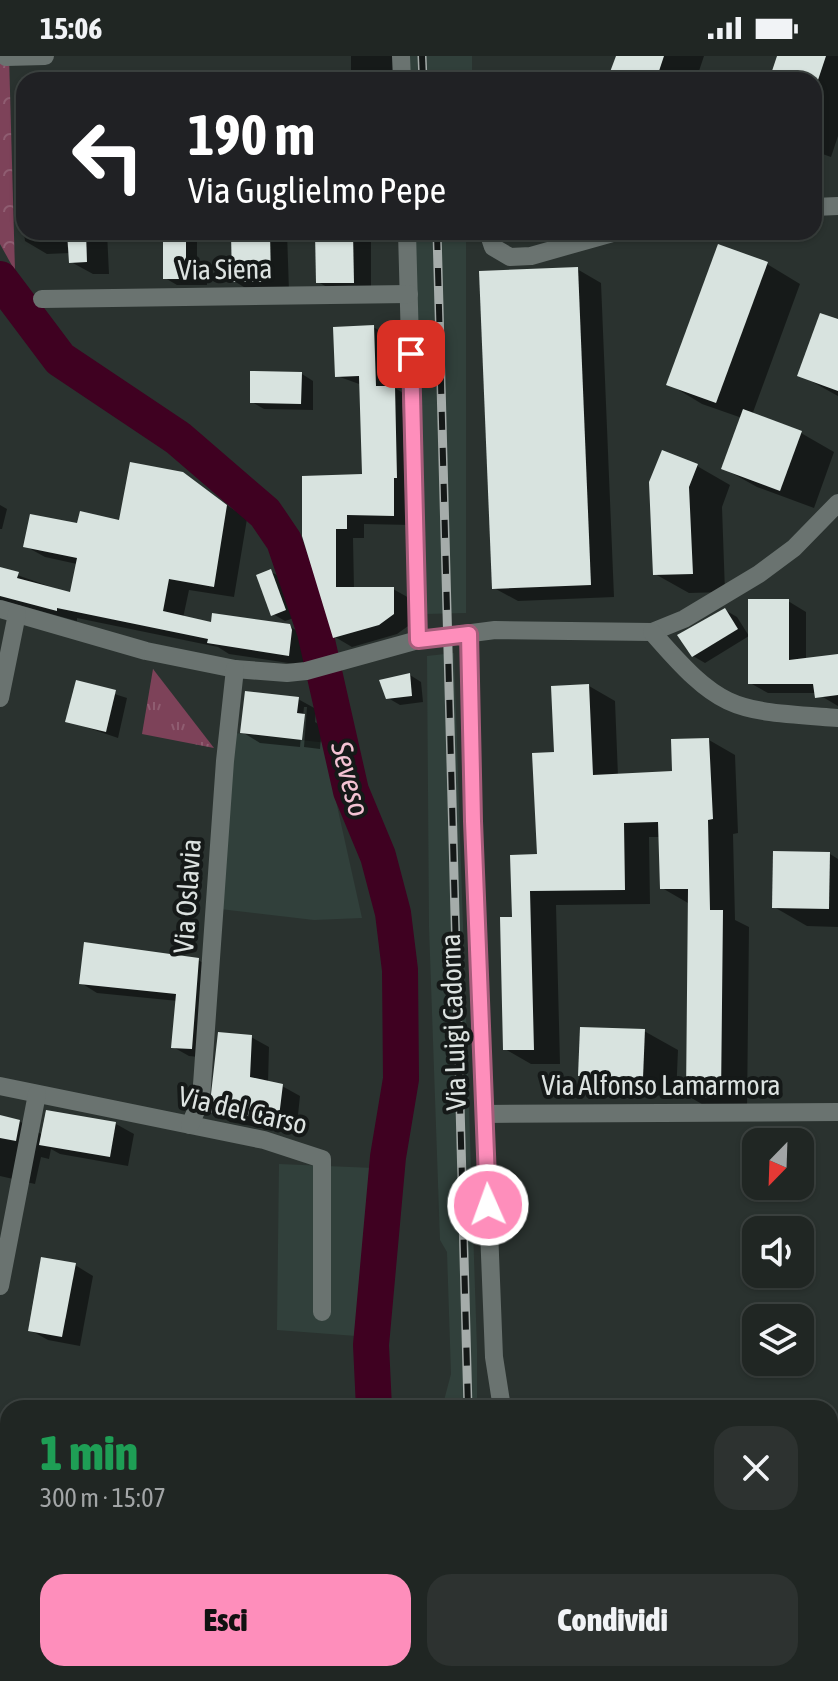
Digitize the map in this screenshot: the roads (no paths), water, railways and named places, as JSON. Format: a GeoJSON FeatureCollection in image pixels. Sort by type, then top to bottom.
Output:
{"type":"FeatureCollection","features":[{"type":"Feature","properties":{"kind":"street"},"geometry":{"type":"LineString","coordinates":[[6,57],[45,56]]}},
{"type":"Feature","properties":{"kind":"street"},"geometry":{"type":"LineString","coordinates":[[407,240],[418,640]]}},
{"type":"Feature","properties":{"kind":"street"},"geometry":{"type":"LineString","coordinates":[[491,240],[493,247],[510,257],[581,240]]}},
{"type":"Feature","properties":{"kind":"street"},"geometry":{"type":"LineString","coordinates":[[540,252],[545,240]]}},
{"type":"Feature","properties":{"kind":"street","name":"Via Siena"},"geometry":{"type":"LineString","coordinates":[[42,299],[409,294]]}},
{"type":"Feature","properties":{"kind":"street"},"geometry":{"type":"LineString","coordinates":[[0,698],[9,612],[146,651],[235,669],[306,671],[418,640],[507,630],[652,632],[684,619],[771,566],[838,503]]}},
{"type":"Feature","properties":{"kind":"street"},"geometry":{"type":"LineString","coordinates":[[652,632],[691,677],[726,702],[761,712],[838,718]]}},
{"type":"Feature","properties":{"kind":"street","name":"Via Luigi Cadorna"},"geometry":{"type":"LineString","coordinates":[[469,634],[494,1357],[501,1400]]}},
{"type":"Feature","properties":{"kind":"street","name":"Via Oslavia"},"geometry":{"type":"LineString","coordinates":[[190,1125],[201,1099],[225,761],[235,669]]}},
{"type":"Feature","properties":{"kind":"street","name":"Via del Carso"},"geometry":{"type":"LineString","coordinates":[[0,1086],[264,1140],[322,1159],[322,1312]]}},
{"type":"Feature","properties":{"kind":"street"},"geometry":{"type":"LineString","coordinates":[[0,1286],[37,1094]]}},
{"type":"Feature","properties":{"kind":"street","name":"Via Alfonso Lamarmora"},"geometry":{"type":"LineString","coordinates":[[484,1114],[838,1112]]}},
{"type":"Feature","properties":{"kind":"waterway","name":"Seveso"},"geometry":{"type":"LineString","coordinates":[[0,279],[60,359],[178,438],[265,513],[284,541],[315,632],[351,791],[378,856],[393,913],[400,970],[401,1079],[388,1157],[371,1345],[374,1400]]}},
{"type":"Feature","properties":{"kind":"railway"},"geometry":{"type":"LineString","coordinates":[[422,56],[423,72]]}},
{"type":"Feature","properties":{"kind":"railway"},"geometry":{"type":"LineString","coordinates":[[437,240],[468,1400]]}}]}
